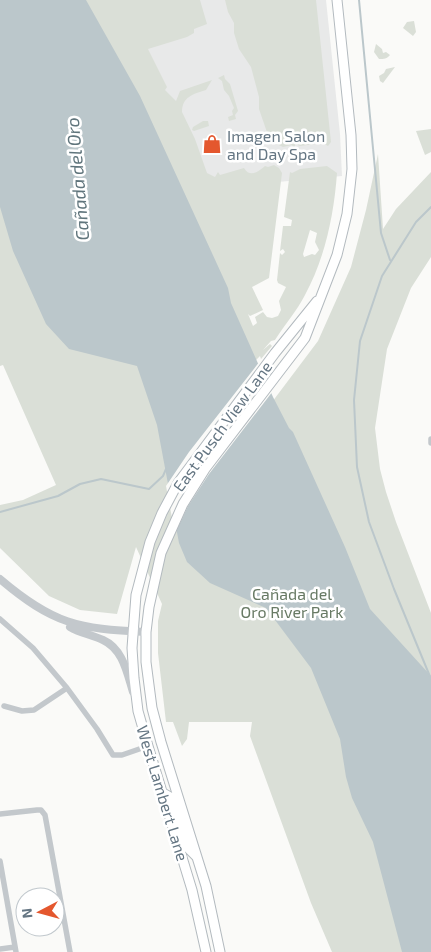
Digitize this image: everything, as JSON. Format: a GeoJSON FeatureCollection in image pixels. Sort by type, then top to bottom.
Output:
{"type":"FeatureCollection","features":[{"type":"Feature","properties":{"kind":"main road","name":"East Pusch View Lane"},"geometry":{"type":"LineString","coordinates":[[146,628],[159,559],[182,504],[210,462],[305,338],[330,275],[343,234],[349,203],[352,169],[351,135],[337,0]]}},
{"type":"Feature","properties":{"kind":"main road","name":"East Pusch View Lane"},"geometry":{"type":"LineString","coordinates":[[132,632],[141,573],[148,548],[170,497],[190,466],[275,353],[301,322],[323,290]]}},
{"type":"Feature","properties":{"kind":"main road","name":"West Lambert Lane"},"geometry":{"type":"LineString","coordinates":[[146,628],[147,676],[152,708],[197,857],[210,904],[220,952]]}},
{"type":"Feature","properties":{"kind":"main road","name":"West Lambert Lane"},"geometry":{"type":"LineString","coordinates":[[132,632],[133,670],[138,710],[192,890],[206,952]]}},
{"type":"Feature","properties":{"kind":"main road"},"geometry":{"type":"LineString","coordinates":[[162,793],[170,797],[187,847],[197,857]]}},
{"type":"Feature","properties":{"kind":"street"},"geometry":{"type":"LineString","coordinates":[[0,579],[38,609],[71,628],[103,640],[115,648],[124,663],[138,710]]}},
{"type":"Feature","properties":{"kind":"street"},"geometry":{"type":"LineString","coordinates":[[58,619],[92,628],[132,632],[146,628]]}},
{"type":"Feature","properties":{"kind":"street"},"geometry":{"type":"LineString","coordinates":[[1,621],[33,648],[67,688],[84,710],[113,755],[122,755],[148,746]]}},
{"type":"Feature","properties":{"kind":"street"},"geometry":{"type":"LineString","coordinates":[[4,706],[22,711],[34,710],[67,688]]}},
{"type":"Feature","properties":{"kind":"street"},"geometry":{"type":"LineString","coordinates":[[0,814],[41,810],[45,815],[70,952]]}},
{"type":"Feature","properties":{"kind":"street"},"geometry":{"type":"LineString","coordinates":[[0,861],[3,897],[16,950],[0,949]]}},
{"type":"Feature","properties":{"kind":"shaded area"},"geometry":{"type":"Polygon","coordinates":[[[106,0],[326,0],[340,134],[342,176],[205,189],[106,0]]]}},
{"type":"Feature","properties":{"kind":"green space","name":"Cañada del Oro River Park"},"geometry":{"type":"Polygon","coordinates":[[[0,0],[200,0],[207,24],[194,29],[194,33],[187,37],[148,49],[167,87],[165,90],[176,101],[180,91],[212,80],[206,90],[189,97],[182,107],[182,112],[195,139],[207,173],[215,177],[218,172],[220,175],[244,168],[251,173],[257,172],[265,166],[274,165],[282,173],[269,278],[252,287],[263,310],[250,316],[248,314],[253,326],[257,323],[255,317],[263,312],[267,317],[272,318],[278,316],[281,310],[279,301],[286,287],[278,283],[277,280],[280,253],[282,255],[285,252],[283,249],[280,251],[283,226],[291,226],[292,220],[284,217],[290,172],[327,166],[337,173],[331,220],[323,251],[312,281],[298,307],[275,340],[271,341],[263,350],[270,344],[272,346],[261,359],[260,356],[250,366],[242,442],[318,341],[351,267],[378,154],[383,229],[396,209],[431,172],[431,257],[411,288],[387,349],[375,428],[380,469],[386,492],[431,613],[431,952],[332,952],[311,903],[250,736],[252,722],[189,722],[187,739],[182,746],[173,722],[166,722],[158,653],[158,621],[162,604],[136,547],[117,614],[80,610],[49,596],[0,548],[0,505],[23,500],[56,485],[3,365],[0,366],[0,0]],[[310,230],[303,254],[304,257],[312,254],[315,255],[319,250],[315,242],[317,233],[310,230]]]}},
{"type":"Feature","properties":{"kind":"green space"},"geometry":{"type":"Polygon","coordinates":[[[225,0],[316,0],[331,142],[328,146],[323,143],[300,146],[295,144],[295,150],[292,145],[283,147],[270,141],[259,109],[259,97],[251,67],[239,49],[234,33],[234,23],[228,12],[225,0]]]}},
{"type":"Feature","properties":{"kind":"green space"},"geometry":{"type":"Polygon","coordinates":[[[414,21],[416,32],[413,36],[403,28],[407,22],[414,21]]]}},
{"type":"Feature","properties":{"kind":"green space"},"geometry":{"type":"Polygon","coordinates":[[[376,44],[382,49],[383,53],[386,52],[390,55],[385,59],[379,59],[374,52],[376,44]]]}},
{"type":"Feature","properties":{"kind":"green space"},"geometry":{"type":"Polygon","coordinates":[[[395,67],[383,83],[380,81],[379,76],[386,69],[395,67]]]}},
{"type":"Feature","properties":{"kind":"green space"},"geometry":{"type":"Polygon","coordinates":[[[224,75],[230,84],[238,111],[235,115],[236,119],[229,121],[228,117],[233,115],[232,111],[234,108],[224,90],[222,81],[218,78],[224,75]]]}},
{"type":"Feature","properties":{"kind":"green space"},"geometry":{"type":"Polygon","coordinates":[[[203,121],[208,121],[209,126],[192,130],[193,127],[203,121]]]}},
{"type":"Feature","properties":{"kind":"green space"},"geometry":{"type":"Polygon","coordinates":[[[431,129],[431,152],[425,155],[416,131],[431,129]]]}},
{"type":"Feature","properties":{"kind":"water","name":"Cañada del Oro"},"geometry":{"type":"Polygon","coordinates":[[[0,0],[86,0],[140,96],[228,288],[231,303],[273,397],[293,432],[345,547],[370,609],[431,676],[431,952],[402,952],[373,842],[352,798],[346,777],[340,739],[311,668],[266,608],[210,583],[187,562],[179,543],[157,425],[137,366],[69,349],[46,324],[13,251],[0,207],[0,0]]]}},
{"type":"Feature","properties":{"kind":"pier"},"geometry":{"type":"Polygon","coordinates":[[[260,361],[273,391],[209,474],[188,506],[175,534],[166,486],[189,452],[260,361]]]}},
{"type":"Feature","properties":{"kind":"waterway"},"geometry":{"type":"LineString","coordinates":[[359,0],[381,233],[390,260]]}},
{"type":"Feature","properties":{"kind":"waterway"},"geometry":{"type":"LineString","coordinates":[[431,207],[416,222],[382,276],[360,341],[354,400],[357,467],[369,522],[431,679]]}},
{"type":"Feature","properties":{"kind":"waterway"},"geometry":{"type":"LineString","coordinates":[[0,512],[58,496],[80,484],[101,479],[149,489],[163,476],[166,469]]}},
{"type":"Feature","properties":{"kind":"place","name":"Imagen Salon and Day Spa"},"geometry":{"type":"Point","coordinates":[212,144]}}]}
